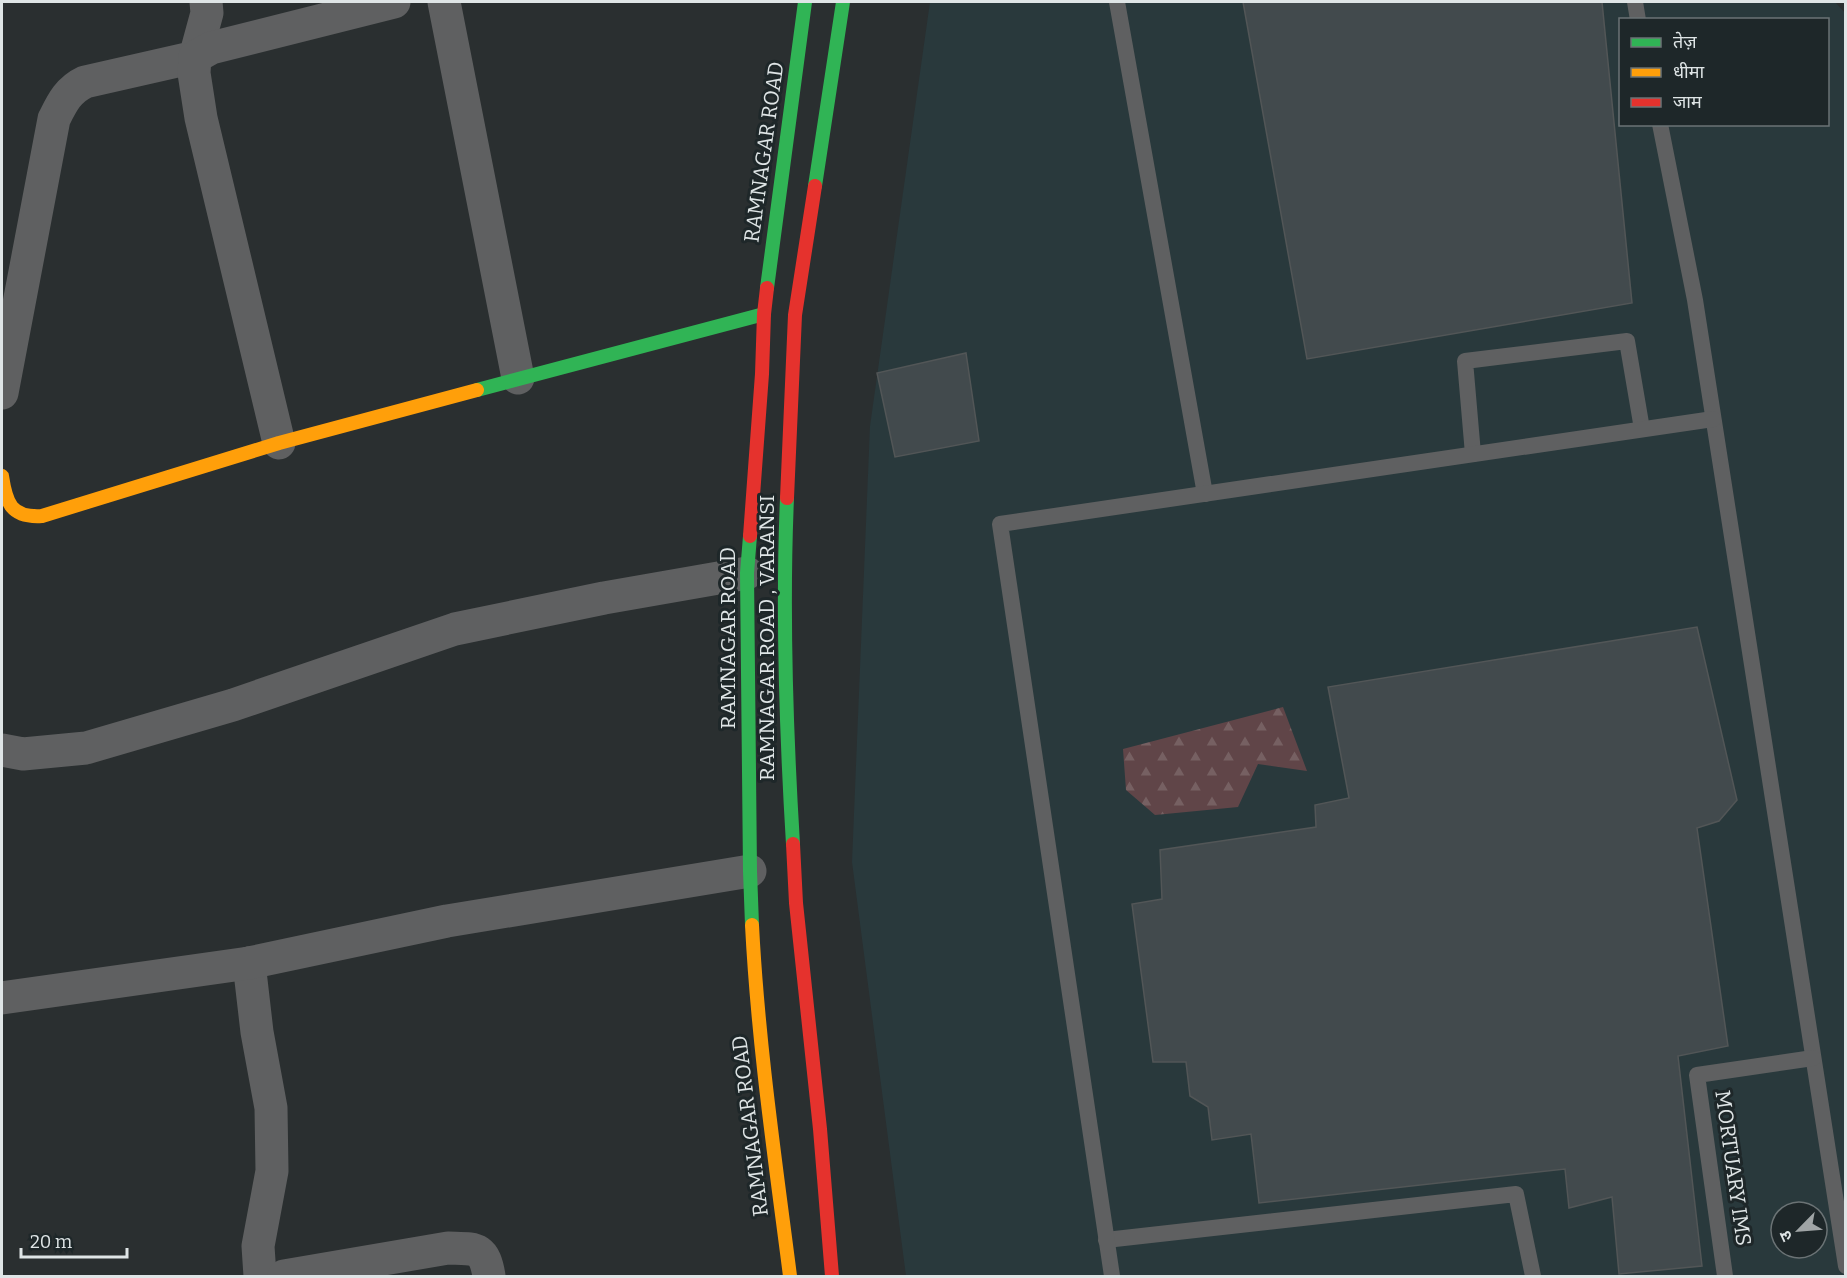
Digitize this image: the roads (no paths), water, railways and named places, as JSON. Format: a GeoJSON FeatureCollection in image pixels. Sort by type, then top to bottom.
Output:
{"type":"FeatureCollection","features":[{"type":"Feature","properties":{"kind":"main road","name":"RAMNAGAR ROAD"},"geometry":{"type":"LineString","coordinates":[[790,1276],[768,1110],[757,992],[750,872],[747,573],[762,374],[764,314],[805,2]]}},
{"type":"Feature","properties":{"kind":"main road","name":"RAMNAGAR ROAD , VARANSI"},"geometry":{"type":"LineString","coordinates":[[832,1276],[794,868],[785,716],[785,543],[795,315],[843,2]]}},
{"type":"Feature","properties":{"kind":"main road"},"geometry":{"type":"LineString","coordinates":[[2,476],[12,509],[28,517],[42,516],[279,443],[764,314]]}},
{"type":"Feature","properties":{"kind":"street"},"geometry":{"type":"LineString","coordinates":[[206,2],[207,13],[195,57],[194,73],[201,118],[279,443]]}},
{"type":"Feature","properties":{"kind":"street"},"geometry":{"type":"LineString","coordinates":[[2,393],[54,119],[64,98],[74,87],[85,82],[195,57],[212,48],[394,2]]}},
{"type":"Feature","properties":{"kind":"street"},"geometry":{"type":"LineString","coordinates":[[444,2],[518,378]]}},
{"type":"Feature","properties":{"kind":"street"},"geometry":{"type":"LineString","coordinates":[[2,750],[24,754],[86,748],[233,705],[455,629],[604,598],[747,573]]}},
{"type":"Feature","properties":{"kind":"street"},"geometry":{"type":"LineString","coordinates":[[2,999],[249,963],[447,921],[750,872]]}},
{"type":"Feature","properties":{"kind":"street"},"geometry":{"type":"LineString","coordinates":[[249,963],[257,1032],[271,1108],[272,1171],[258,1246],[260,1276]]}},
{"type":"Feature","properties":{"kind":"street"},"geometry":{"type":"LineString","coordinates":[[284,1276],[448,1248],[476,1249],[483,1254],[489,1276]]}},
{"type":"Feature","properties":{"kind":"lane"},"geometry":{"type":"LineString","coordinates":[[1118,2],[1205,494]]}},
{"type":"Feature","properties":{"kind":"lane"},"geometry":{"type":"LineString","coordinates":[[1635,2],[1638,18]]}},
{"type":"Feature","properties":{"kind":"lane"},"geometry":{"type":"LineString","coordinates":[[1659,126],[1695,300],[1845,1266]]}},
{"type":"Feature","properties":{"kind":"lane"},"geometry":{"type":"LineString","coordinates":[[1473,454],[1465,361],[1627,341],[1642,429]]}},
{"type":"Feature","properties":{"kind":"lane"},"geometry":{"type":"LineString","coordinates":[[1112,1276],[1000,524],[1713,418]]}},
{"type":"Feature","properties":{"kind":"lane","name":"MORTUARY IMS"},"geometry":{"type":"LineString","coordinates":[[1725,1276],[1697,1075],[1813,1058]]}},
{"type":"Feature","properties":{"kind":"lane"},"geometry":{"type":"LineString","coordinates":[[1106,1240],[1516,1194],[1533,1276]]}}]}
